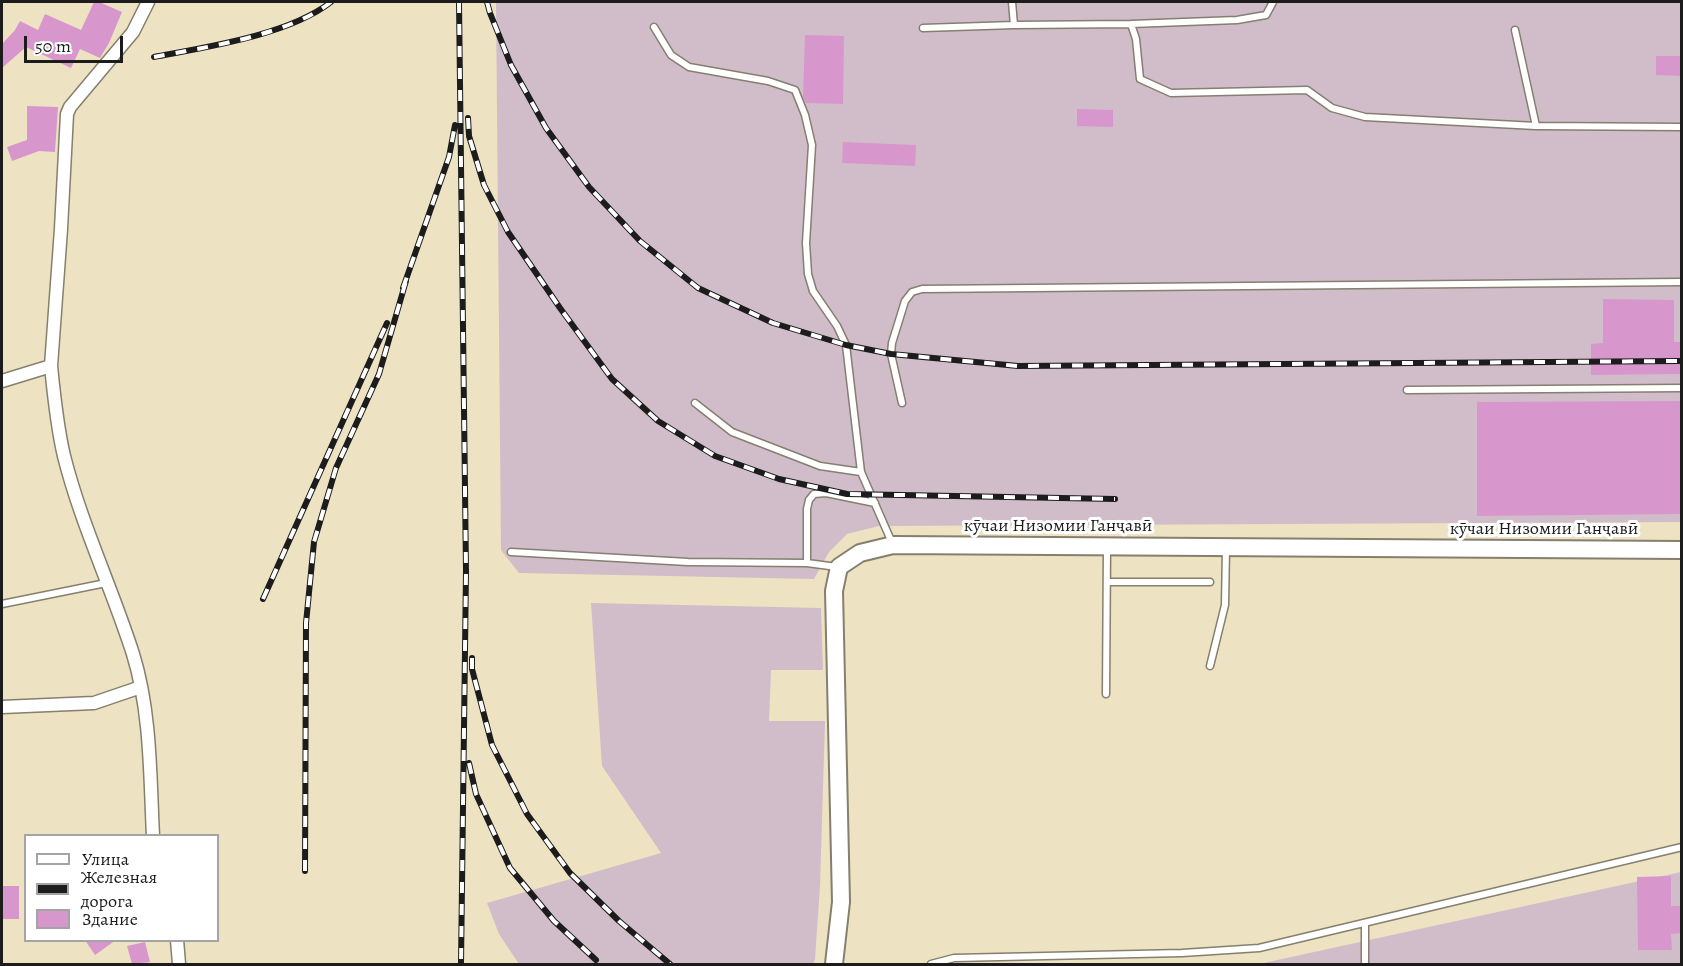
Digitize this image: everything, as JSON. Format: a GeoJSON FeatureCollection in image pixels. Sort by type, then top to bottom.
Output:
{"type":"FeatureCollection","features":[{"type":"Feature","properties":{"kind":"main road","name":"кӯчаи Низомии Ганҷавӣ"},"geometry":{"type":"LineString","coordinates":[[839,567],[860,553],[893,545],[1682,550]]}},
{"type":"Feature","properties":{"kind":"main road"},"geometry":{"type":"LineString","coordinates":[[834,964],[841,902],[834,591],[839,567]]}},
{"type":"Feature","properties":{"kind":"street"},"geometry":{"type":"LineString","coordinates":[[148,2],[133,32],[70,107],[67,114],[51,366],[64,456],[106,583],[133,655],[141,687],[148,744],[153,834]]}},
{"type":"Feature","properties":{"kind":"street"},"geometry":{"type":"LineString","coordinates":[[2,381],[51,366]]}},
{"type":"Feature","properties":{"kind":"street"},"geometry":{"type":"LineString","coordinates":[[2,707],[94,703],[141,687]]}},
{"type":"Feature","properties":{"kind":"street"},"geometry":{"type":"LineString","coordinates":[[177,942],[178,964]]}},
{"type":"Feature","properties":{"kind":"lane"},"geometry":{"type":"LineString","coordinates":[[1012,2],[1014,25]]}},
{"type":"Feature","properties":{"kind":"lane"},"geometry":{"type":"LineString","coordinates":[[924,28],[1237,20],[1266,15],[1273,2]]}},
{"type":"Feature","properties":{"kind":"lane"},"geometry":{"type":"LineString","coordinates":[[1131,24],[1136,39],[1140,79],[1171,93],[1307,90],[1332,108],[1365,117],[1536,126],[1682,127]]}},
{"type":"Feature","properties":{"kind":"lane"},"geometry":{"type":"LineString","coordinates":[[654,27],[671,55],[689,67],[768,81],[795,90],[805,116],[812,145],[806,243],[808,274],[813,291],[837,326],[846,345],[861,472],[893,545]]}},
{"type":"Feature","properties":{"kind":"lane"},"geometry":{"type":"LineString","coordinates":[[1515,30],[1536,126]]}},
{"type":"Feature","properties":{"kind":"lane"},"geometry":{"type":"LineString","coordinates":[[902,404],[891,354],[892,343],[905,301],[912,292],[922,289],[1682,282]]}},
{"type":"Feature","properties":{"kind":"lane"},"geometry":{"type":"LineString","coordinates":[[1407,390],[1682,388]]}},
{"type":"Feature","properties":{"kind":"lane"},"geometry":{"type":"LineString","coordinates":[[696,404],[732,432],[820,466],[861,472]]}},
{"type":"Feature","properties":{"kind":"lane"},"geometry":{"type":"LineString","coordinates":[[807,563],[807,509],[809,500],[814,494],[826,493],[875,503]]}},
{"type":"Feature","properties":{"kind":"lane"},"geometry":{"type":"LineString","coordinates":[[1106,694],[1107,547]]}},
{"type":"Feature","properties":{"kind":"lane"},"geometry":{"type":"LineString","coordinates":[[1210,666],[1225,605],[1226,548]]}},
{"type":"Feature","properties":{"kind":"lane"},"geometry":{"type":"LineString","coordinates":[[511,552],[688,562],[807,563],[839,567]]}},
{"type":"Feature","properties":{"kind":"lane"},"geometry":{"type":"LineString","coordinates":[[1107,582],[1210,582]]}},
{"type":"Feature","properties":{"kind":"lane"},"geometry":{"type":"LineString","coordinates":[[2,604],[106,583]]}},
{"type":"Feature","properties":{"kind":"lane"},"geometry":{"type":"LineString","coordinates":[[931,964],[954,958],[1182,953],[1259,948],[1682,847]]}},
{"type":"Feature","properties":{"kind":"lane"},"geometry":{"type":"LineString","coordinates":[[1365,923],[1365,964]]}},
{"type":"Feature","properties":{"kind":"shaded area"},"geometry":{"type":"Polygon","coordinates":[[[496,2],[1681,2],[1681,522],[879,526],[847,534],[829,552],[814,579],[519,573],[501,550],[496,2]]]}},
{"type":"Feature","properties":{"kind":"shaded area"},"geometry":{"type":"Polygon","coordinates":[[[591,603],[821,608],[823,670],[771,670],[769,721],[825,721],[820,886],[813,964],[519,964],[499,934],[487,903],[661,853],[602,766],[591,603]]]}},
{"type":"Feature","properties":{"kind":"shaded area"},"geometry":{"type":"Polygon","coordinates":[[[1681,872],[1681,964],[1259,964],[1681,872]]]}},
{"type":"Feature","properties":{"kind":"building"},"geometry":{"type":"Polygon","coordinates":[[[94,2],[122,12],[100,58],[80,49],[71,68],[26,47],[2,68],[2,44],[20,21],[38,30],[45,14],[81,30],[94,2]]]}},
{"type":"Feature","properties":{"kind":"building"},"geometry":{"type":"Polygon","coordinates":[[[805,35],[844,36],[843,104],[806,103],[803,97],[805,35]]]}},
{"type":"Feature","properties":{"kind":"building"},"geometry":{"type":"Polygon","coordinates":[[[1656,56],[1682,56],[1682,76],[1656,75],[1656,56]]]}},
{"type":"Feature","properties":{"kind":"building"},"geometry":{"type":"Polygon","coordinates":[[[27,106],[58,107],[55,152],[39,151],[12,161],[7,147],[27,140],[27,106]]]}},
{"type":"Feature","properties":{"kind":"building"},"geometry":{"type":"Polygon","coordinates":[[[1077,109],[1113,110],[1113,127],[1077,126],[1077,109]]]}},
{"type":"Feature","properties":{"kind":"building"},"geometry":{"type":"Polygon","coordinates":[[[843,142],[916,145],[915,166],[842,163],[843,142]]]}},
{"type":"Feature","properties":{"kind":"building"},"geometry":{"type":"Polygon","coordinates":[[[1603,299],[1674,300],[1674,342],[1682,342],[1682,374],[1591,375],[1591,344],[1603,343],[1603,299]]]}},
{"type":"Feature","properties":{"kind":"building"},"geometry":{"type":"Polygon","coordinates":[[[1682,401],[1682,514],[1477,516],[1477,402],[1682,401]]]}},
{"type":"Feature","properties":{"kind":"building"},"geometry":{"type":"Polygon","coordinates":[[[1671,876],[1671,906],[1682,906],[1682,933],[1671,934],[1672,950],[1638,950],[1637,877],[1671,876]]]}},
{"type":"Feature","properties":{"kind":"building"},"geometry":{"type":"Polygon","coordinates":[[[2,886],[19,886],[19,919],[2,919],[2,886]]]}},
{"type":"Feature","properties":{"kind":"building"},"geometry":{"type":"Polygon","coordinates":[[[86,942],[113,942],[95,955],[86,942]]]}},
{"type":"Feature","properties":{"kind":"building"},"geometry":{"type":"Polygon","coordinates":[[[145,942],[150,962],[132,964],[127,946],[145,942]]]}},
{"type":"Feature","properties":{"kind":"railway"},"geometry":{"type":"LineString","coordinates":[[154,57],[222,44],[271,31],[314,13],[331,2]]}},
{"type":"Feature","properties":{"kind":"railway"},"geometry":{"type":"LineString","coordinates":[[459,2],[466,571],[461,964]]}},
{"type":"Feature","properties":{"kind":"railway"},"geometry":{"type":"LineString","coordinates":[[487,2],[511,65],[546,128],[589,187],[640,241],[698,288],[773,323],[846,345],[891,354],[1018,366],[1680,361]]}},
{"type":"Feature","properties":{"kind":"railway"},"geometry":{"type":"LineString","coordinates":[[468,118],[469,136],[484,185],[508,232],[560,308],[612,379],[658,421],[715,456],[779,479],[847,494],[1115,499]]}},
{"type":"Feature","properties":{"kind":"railway"},"geometry":{"type":"LineString","coordinates":[[403,288],[449,157],[455,125]]}},
{"type":"Feature","properties":{"kind":"railway"},"geometry":{"type":"LineString","coordinates":[[305,871],[306,623],[314,542],[336,468],[379,374],[406,281]]}},
{"type":"Feature","properties":{"kind":"railway"},"geometry":{"type":"LineString","coordinates":[[263,599],[387,323]]}},
{"type":"Feature","properties":{"kind":"railway"},"geometry":{"type":"LineString","coordinates":[[472,658],[472,669],[492,745],[527,814],[570,873],[619,921],[670,964]]}},
{"type":"Feature","properties":{"kind":"railway"},"geometry":{"type":"LineString","coordinates":[[469,763],[476,794],[510,868],[554,921],[596,960]]}}]}
